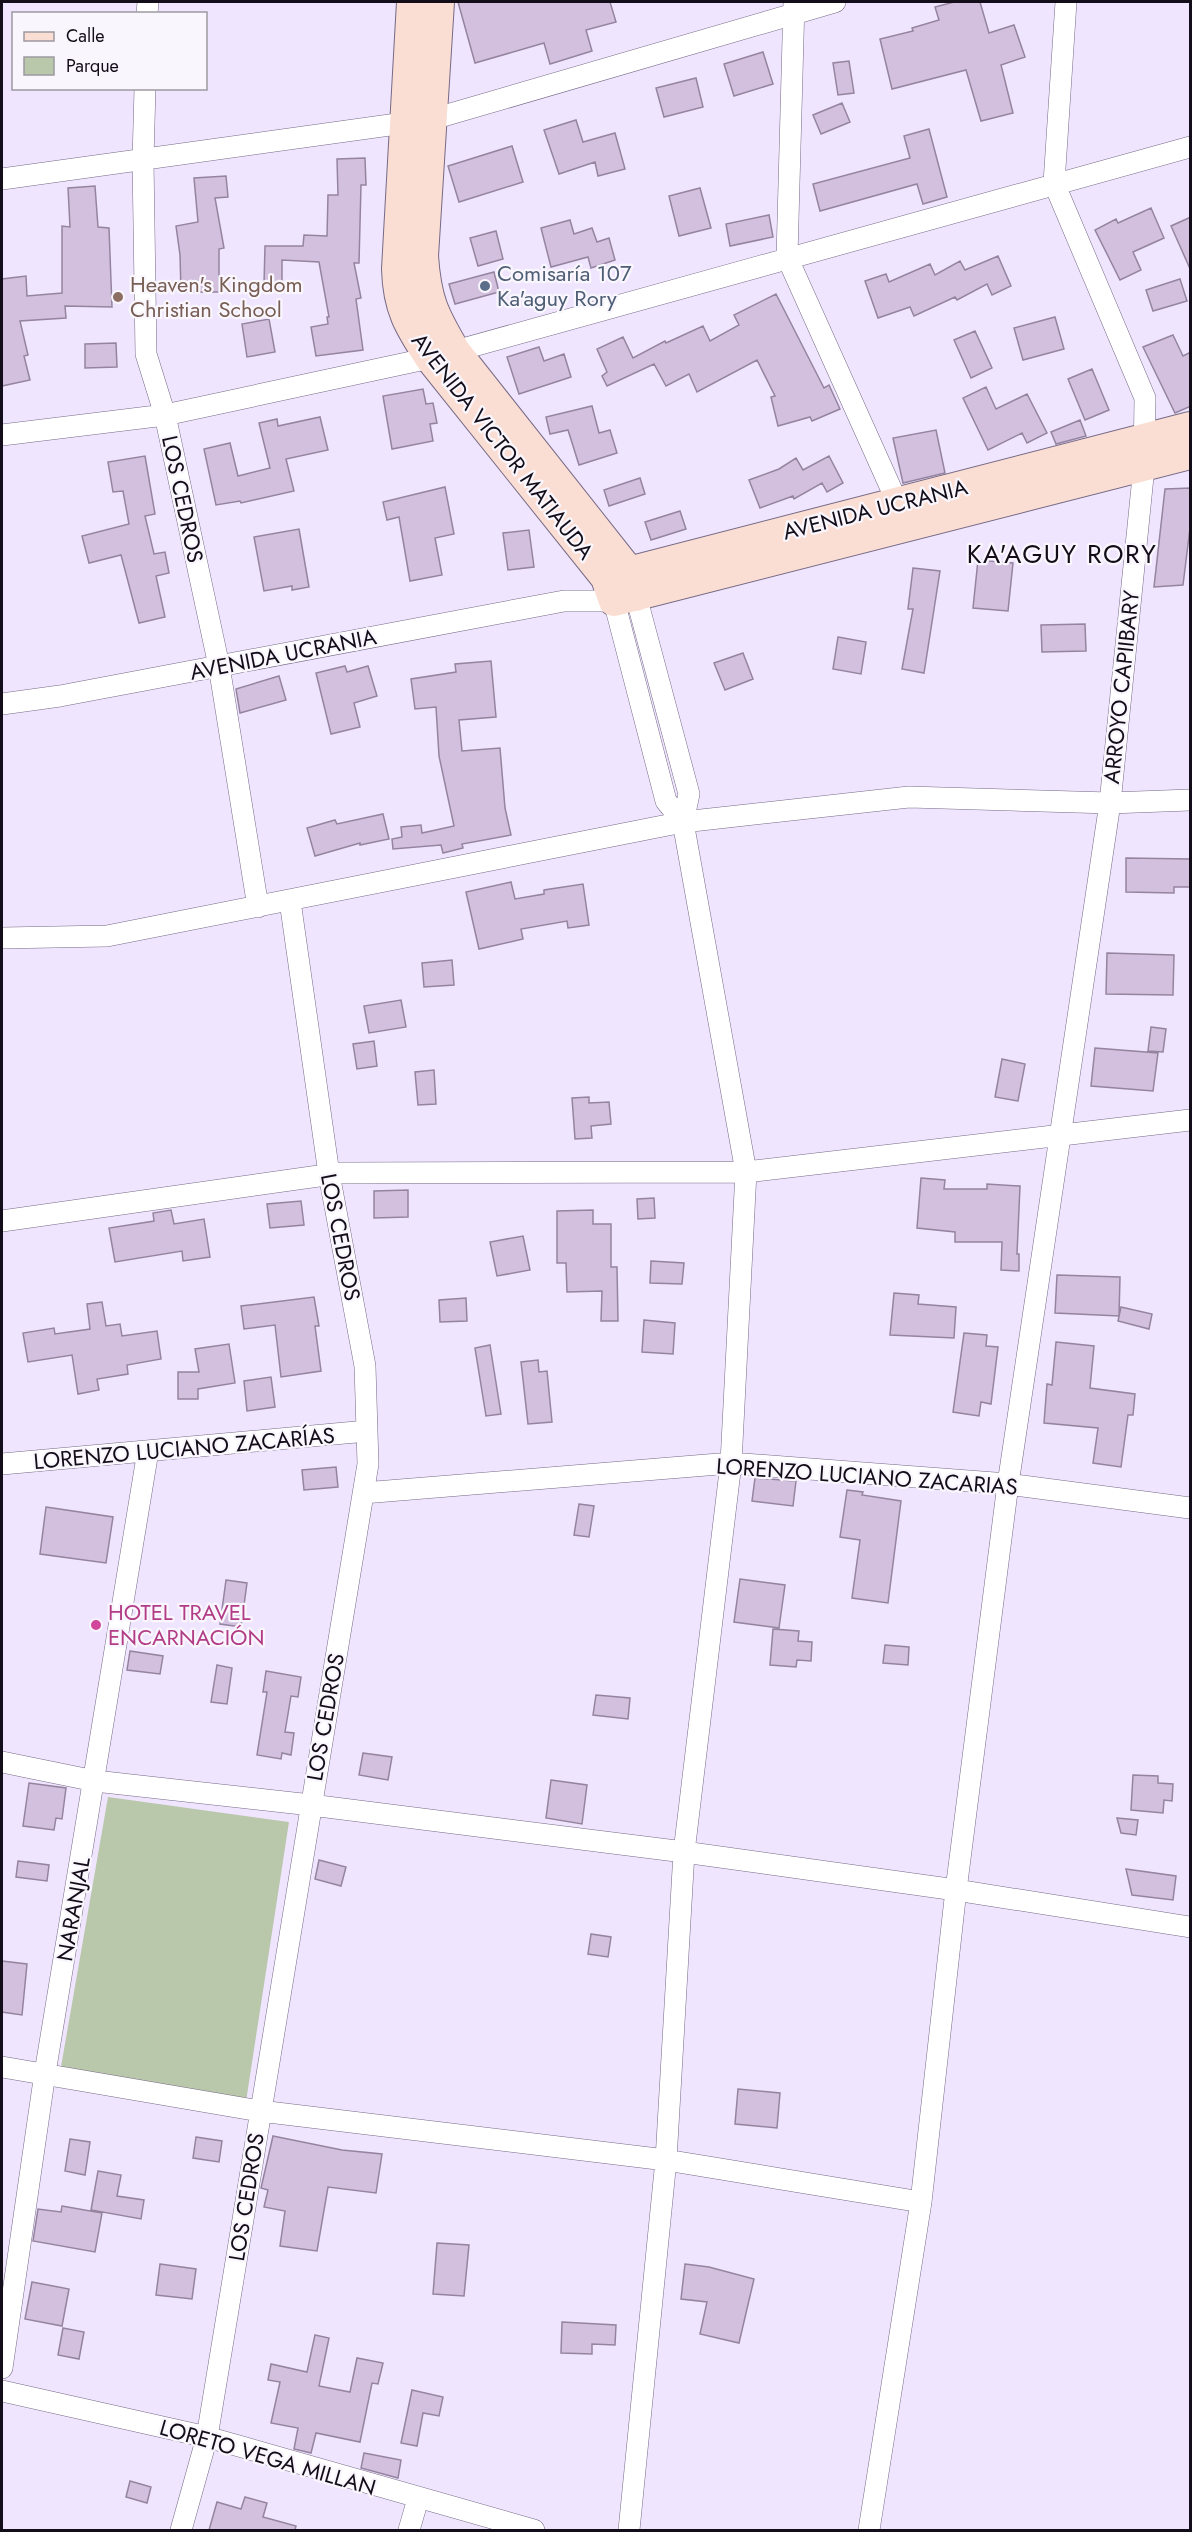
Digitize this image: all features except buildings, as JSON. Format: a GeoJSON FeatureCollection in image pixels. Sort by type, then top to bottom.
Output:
{"type":"FeatureCollection","features":[{"type":"Feature","properties":{"kind":"main road","name":"AVENIDA VICTOR MATIAUDA"},"geometry":{"type":"LineString","coordinates":[[412,2],[419,121],[423,256],[426,291],[438,322],[442,355],[621,586]]}},
{"type":"Feature","properties":{"kind":"main road","name":"AVENIDA VICTOR MATIAUDA"},"geometry":{"type":"LineString","coordinates":[[419,121],[440,2]]}},
{"type":"Feature","properties":{"kind":"main road","name":"AVENIDA UCRANIA"},"geometry":{"type":"LineString","coordinates":[[621,586],[1144,453],[1191,428]]}},
{"type":"Feature","properties":{"kind":"main road","name":"AVENIDA UCRANIA"},"geometry":{"type":"LineString","coordinates":[[1144,453],[1191,454]]}},
{"type":"Feature","properties":{"kind":"street"},"geometry":{"type":"LineString","coordinates":[[2,179],[419,121],[794,8],[835,2]]}},
{"type":"Feature","properties":{"kind":"street","name":"ARROYO CAPIIBARY"},"geometry":{"type":"LineString","coordinates":[[869,2530],[921,2202],[956,1890],[1008,1484],[1110,803],[1144,453],[1145,398],[1054,183],[1066,2]]}},
{"type":"Feature","properties":{"kind":"street"},"geometry":{"type":"LineString","coordinates":[[794,8],[787,257],[900,516]]}},
{"type":"Feature","properties":{"kind":"street","name":"LOS CEDROS"},"geometry":{"type":"LineString","coordinates":[[145,90],[143,160],[146,354],[165,415],[219,666],[258,907]]}},
{"type":"Feature","properties":{"kind":"street"},"geometry":{"type":"LineString","coordinates":[[2,435],[165,415],[442,355],[787,257],[1191,147]]}},
{"type":"Feature","properties":{"kind":"street"},"geometry":{"type":"LineString","coordinates":[[621,586],[690,795],[683,822],[746,1172],[730,1463],[684,1852],[666,2160],[629,2530]]}},
{"type":"Feature","properties":{"kind":"street","name":"AVENIDA UCRANIA"},"geometry":{"type":"LineString","coordinates":[[2,704],[60,696],[564,601],[621,586]]}},
{"type":"Feature","properties":{"kind":"street"},"geometry":{"type":"LineString","coordinates":[[2,938],[107,936],[683,822],[909,797],[1110,803],[1191,800]]}},
{"type":"Feature","properties":{"kind":"street","name":"LOS CEDROS"},"geometry":{"type":"LineString","coordinates":[[181,2530],[207,2437],[368,1464],[365,1366],[329,1174],[290,901]]}},
{"type":"Feature","properties":{"kind":"street"},"geometry":{"type":"LineString","coordinates":[[2,1221],[329,1174],[746,1172],[1191,1120]]}},
{"type":"Feature","properties":{"kind":"street","name":"LORENZO LUCIANO ZACARÍAS"},"geometry":{"type":"LineString","coordinates":[[2,1464],[367,1431]]}},
{"type":"Feature","properties":{"kind":"street","name":"NARANJAL"},"geometry":{"type":"LineString","coordinates":[[2,2368],[45,2073],[148,1451]]}},
{"type":"Feature","properties":{"kind":"street","name":"LORENZO LUCIANO ZACARIAS"},"geometry":{"type":"LineString","coordinates":[[363,1493],[730,1463],[1008,1484],[1191,1508]]}},
{"type":"Feature","properties":{"kind":"street"},"geometry":{"type":"LineString","coordinates":[[2,1762],[95,1781],[311,1805],[684,1852],[1190,1926]]}},
{"type":"Feature","properties":{"kind":"street"},"geometry":{"type":"LineString","coordinates":[[2,2067],[260,2111],[666,2160],[921,2202]]}},
{"type":"Feature","properties":{"kind":"street","name":"LORETO VEGA MILLAN"},"geometry":{"type":"LineString","coordinates":[[2,2391],[207,2437],[418,2499],[534,2530]]}},
{"type":"Feature","properties":{"kind":"street"},"geometry":{"type":"LineString","coordinates":[[409,2530],[418,2499]]}},
{"type":"Feature","properties":{"kind":"green space"},"geometry":{"type":"Polygon","coordinates":[[[108,1797],[289,1822],[245,2108],[58,2084],[108,1797]]]}},
{"type":"Feature","properties":{"kind":"place","name":"Comisaría 107 Ka'aguy Rory"},"geometry":{"type":"Point","coordinates":[485,286]}},
{"type":"Feature","properties":{"kind":"place","name":"Heaven's Kingdom Christian School"},"geometry":{"type":"Point","coordinates":[118,297]}},
{"type":"Feature","properties":{"kind":"place","name":"HOTEL TRAVEL ENCARNACIÓN"},"geometry":{"type":"Point","coordinates":[96,1625]}},
{"type":"Feature","properties":{"kind":"district","name":"KA'AGUY RORY"},"geometry":{"type":"Point","coordinates":[1062,554]}}]}
